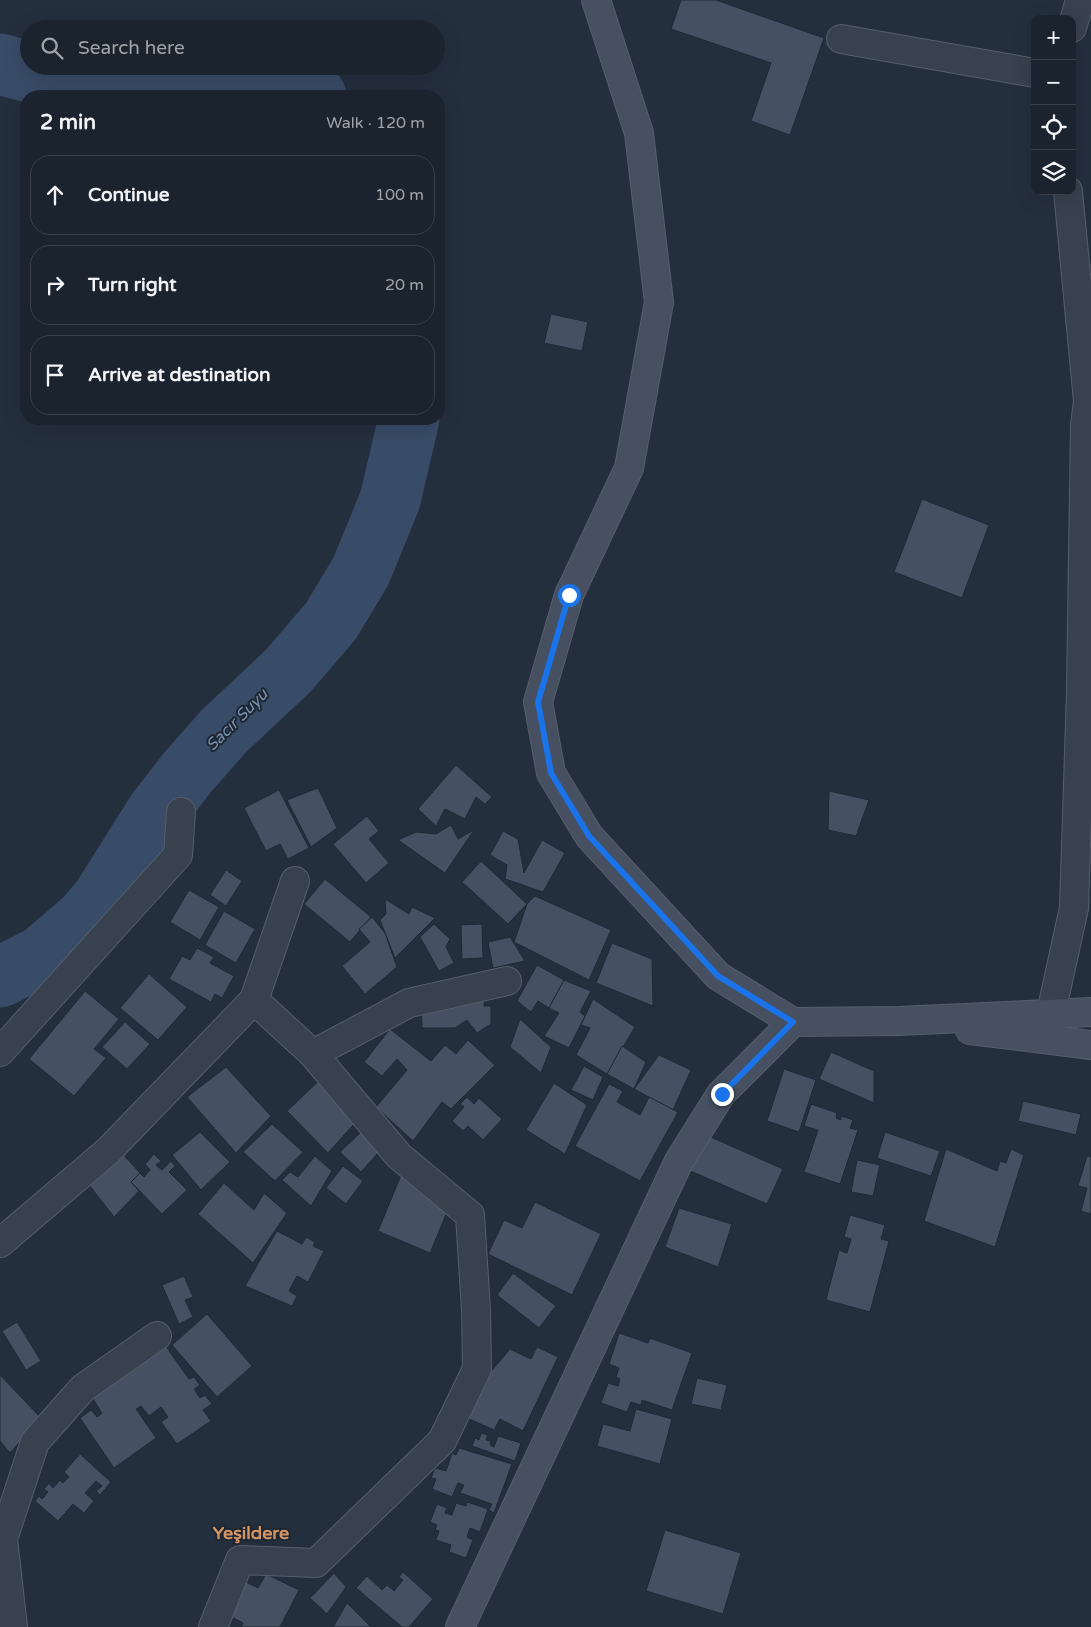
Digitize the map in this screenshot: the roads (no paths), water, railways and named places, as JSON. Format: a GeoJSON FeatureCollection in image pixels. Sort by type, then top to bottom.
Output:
{"type":"FeatureCollection","features":[{"type":"Feature","properties":{"kind":"street"},"geometry":{"type":"LineString","coordinates":[[596,0],[639,133],[659,302],[629,468],[569,595],[538,702],[551,773],[589,836],[718,976],[793,1022],[899,1021],[1091,1012]]}},
{"type":"Feature","properties":{"kind":"street"},"geometry":{"type":"LineString","coordinates":[[1076,15],[1080,0]]}},
{"type":"Feature","properties":{"kind":"street"},"geometry":{"type":"LineString","coordinates":[[841,39],[1031,72]]}},
{"type":"Feature","properties":{"kind":"street"},"geometry":{"type":"LineString","coordinates":[[1051,1013],[1074,908],[1089,403],[1068,195]]}},
{"type":"Feature","properties":{"kind":"street"},"geometry":{"type":"LineString","coordinates":[[0,1052],[178,855],[181,812]]}},
{"type":"Feature","properties":{"kind":"street"},"geometry":{"type":"LineString","coordinates":[[0,1242],[108,1151],[254,1000],[295,881]]}},
{"type":"Feature","properties":{"kind":"street"},"geometry":{"type":"LineString","coordinates":[[313,1054],[409,1003],[507,981]]}},
{"type":"Feature","properties":{"kind":"street"},"geometry":{"type":"LineString","coordinates":[[213,1627],[240,1560],[316,1564],[442,1441],[477,1369],[476,1310],[470,1215],[399,1156],[313,1054],[254,1000]]}},
{"type":"Feature","properties":{"kind":"street"},"geometry":{"type":"LineString","coordinates":[[899,1021],[1091,1045]]}},
{"type":"Feature","properties":{"kind":"street"},"geometry":{"type":"LineString","coordinates":[[460,1627],[679,1161],[722,1094],[793,1022]]}},
{"type":"Feature","properties":{"kind":"street"},"geometry":{"type":"LineString","coordinates":[[12,1627],[3,1539],[35,1442],[83,1388],[157,1336]]}},
{"type":"Feature","properties":{"kind":"waterway","name":"Sacır Suyu"},"geometry":{"type":"LineString","coordinates":[[0,64],[20,70]]}},
{"type":"Feature","properties":{"kind":"waterway","name":"Sacır Suyu"},"geometry":{"type":"LineString","coordinates":[[43,75],[97,85],[146,90]]}},
{"type":"Feature","properties":{"kind":"waterway","name":"Sacır Suyu"},"geometry":{"type":"LineString","coordinates":[[241,90],[291,90]]}},
{"type":"Feature","properties":{"kind":"waterway","name":"Sacır Suyu"},"geometry":{"type":"LineString","coordinates":[[0,977],[42,956],[84,920],[102,899],[156,813],[187,773],[224,731],[288,671],[331,621],[361,571],[390,500],[408,425]]}},
{"type":"Feature","properties":{"kind":"district","name":"Yeşildere"},"geometry":{"type":"Point","coordinates":[251,1533]}}]}
